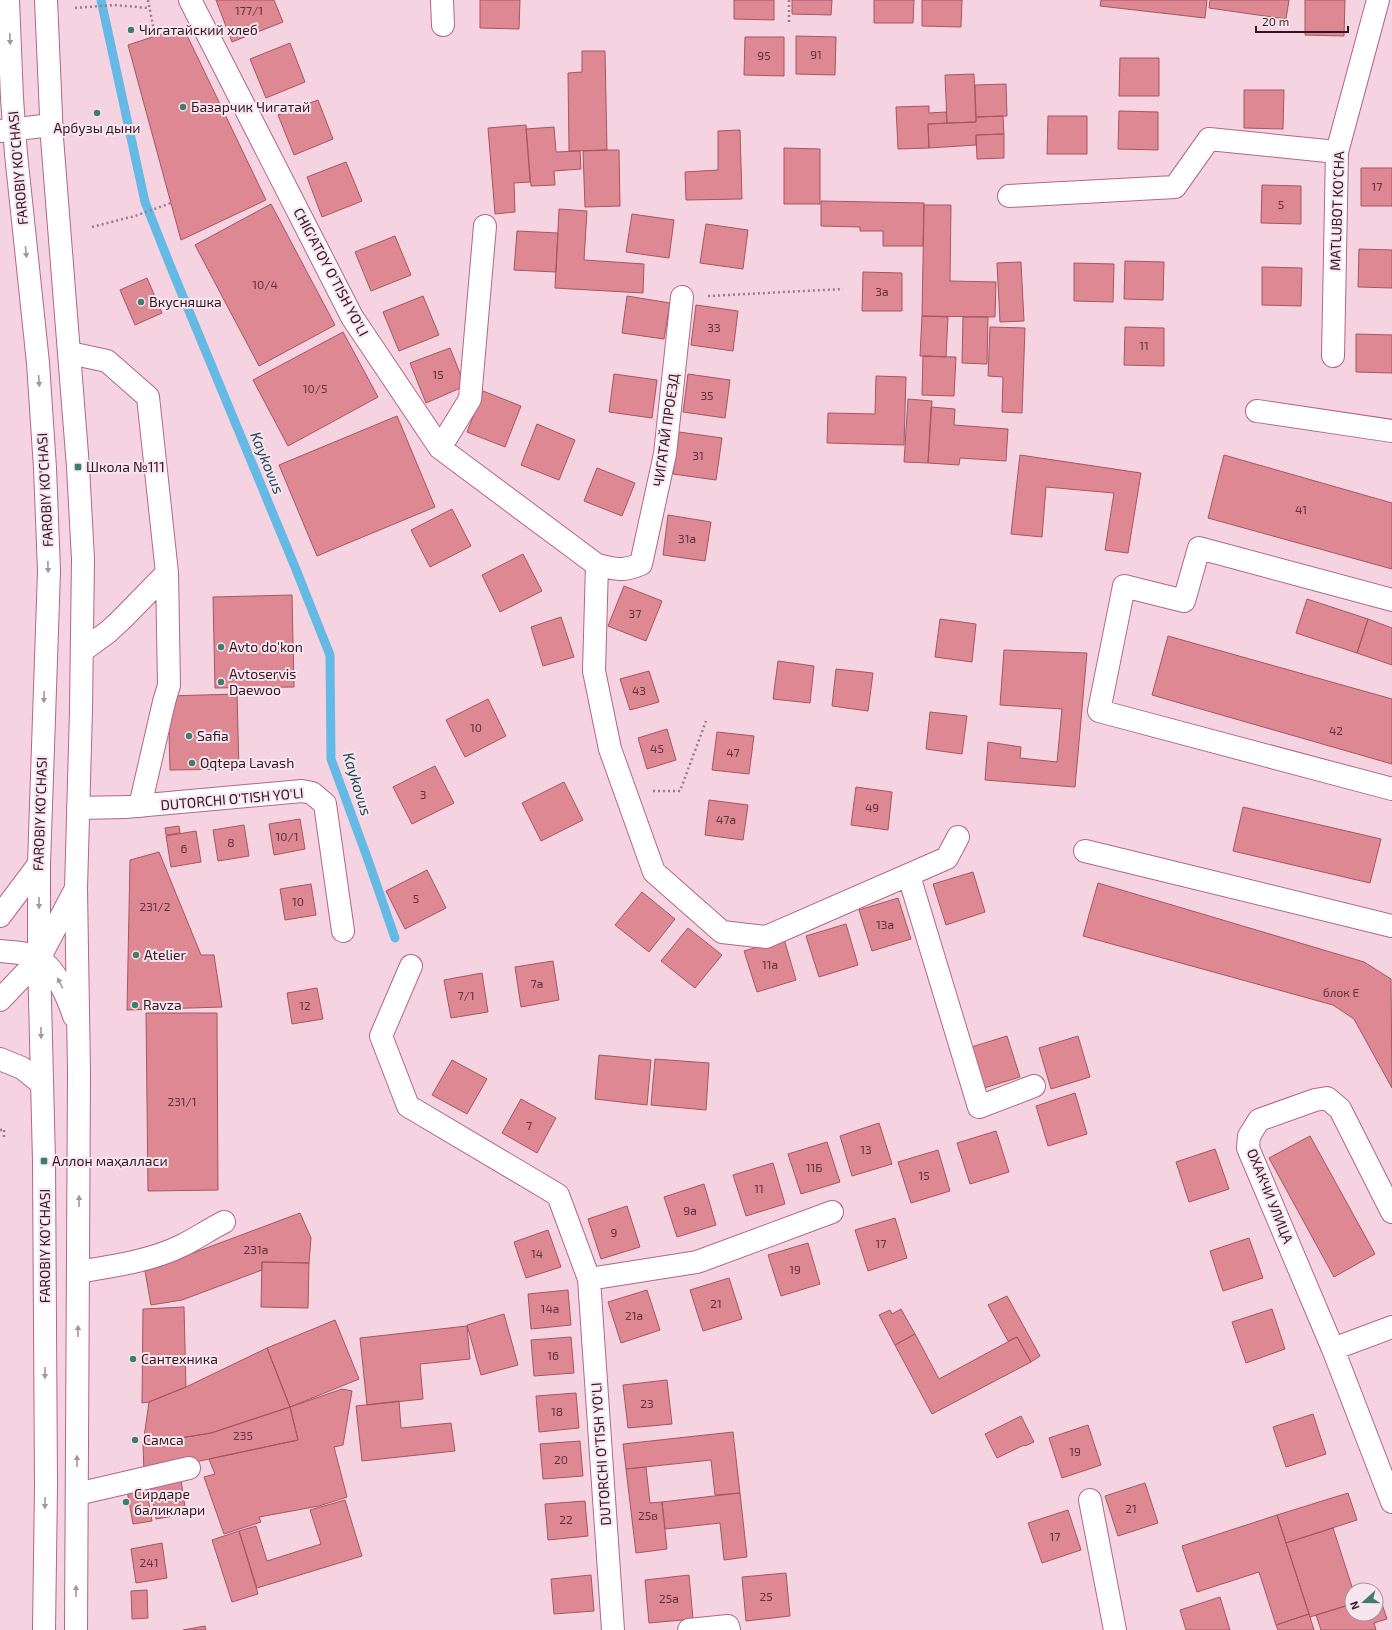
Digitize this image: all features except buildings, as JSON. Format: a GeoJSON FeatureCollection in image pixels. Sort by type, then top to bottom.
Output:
{"type":"FeatureCollection","features":[{"type":"Feature","properties":{"kind":"street","name":"FAROBIY KO'CHASI"},"geometry":{"type":"LineString","coordinates":[[8,0],[7,130],[38,363],[45,468],[49,571],[39,864],[39,959],[44,1161],[46,1470],[44,1630]]}},
{"type":"Feature","properties":{"kind":"street"},"geometry":{"type":"LineString","coordinates":[[46,0],[51,125],[70,353],[83,559],[76,889],[79,1032],[76,1630]]}},
{"type":"Feature","properties":{"kind":"street","name":"CHIG'ATOY O'TISH YO'LI"},"geometry":{"type":"LineString","coordinates":[[190,0],[352,317],[440,448],[597,565]]}},
{"type":"Feature","properties":{"kind":"street"},"geometry":{"type":"LineString","coordinates":[[442,0],[443,25]]}},
{"type":"Feature","properties":{"kind":"street","name":"MATLUBOT KO'CHA"},"geometry":{"type":"LineString","coordinates":[[1333,356],[1337,152],[1378,0]]}},
{"type":"Feature","properties":{"kind":"street"},"geometry":{"type":"LineString","coordinates":[[7,130],[51,125]]}},
{"type":"Feature","properties":{"kind":"street"},"geometry":{"type":"LineString","coordinates":[[1010,196],[1175,187],[1209,139],[1337,152]]}},
{"type":"Feature","properties":{"kind":"street"},"geometry":{"type":"LineString","coordinates":[[440,448],[470,399],[484,226]]}},
{"type":"Feature","properties":{"kind":"street","name":"ЧИГАТАЙ ПРОЕЗД"},"geometry":{"type":"LineString","coordinates":[[597,565],[619,570],[628,569],[642,564],[665,454],[682,298]]}},
{"type":"Feature","properties":{"kind":"street"},"geometry":{"type":"LineString","coordinates":[[70,353],[107,361],[148,397],[166,573],[169,685],[140,806]]}},
{"type":"Feature","properties":{"kind":"street"},"geometry":{"type":"LineString","coordinates":[[1256,410],[1392,431]]}},
{"type":"Feature","properties":{"kind":"street"},"geometry":{"type":"LineString","coordinates":[[1392,600],[1200,548],[1184,601],[1124,586],[1099,712],[1392,789]]}},
{"type":"Feature","properties":{"kind":"street"},"geometry":{"type":"LineString","coordinates":[[597,565],[594,671],[610,749],[624,791],[654,872],[722,932],[766,937],[947,858],[958,837]]}},
{"type":"Feature","properties":{"kind":"street"},"geometry":{"type":"LineString","coordinates":[[82,650],[108,632],[166,573]]}},
{"type":"Feature","properties":{"kind":"street","name":"DUTORCHI O'TISH YO'LI"},"geometry":{"type":"LineString","coordinates":[[78,808],[140,806],[302,791],[312,793],[325,804],[343,932]]}},
{"type":"Feature","properties":{"kind":"street"},"geometry":{"type":"LineString","coordinates":[[1085,851],[1392,926]]}},
{"type":"Feature","properties":{"kind":"street"},"geometry":{"type":"LineString","coordinates":[[0,916],[39,864]]}},
{"type":"Feature","properties":{"kind":"street"},"geometry":{"type":"LineString","coordinates":[[908,876],[979,1107],[1034,1086]]}},
{"type":"Feature","properties":{"kind":"street"},"geometry":{"type":"LineString","coordinates":[[0,1000],[39,959],[76,889]]}},
{"type":"Feature","properties":{"kind":"street"},"geometry":{"type":"LineString","coordinates":[[0,951],[20,953],[39,959],[56,976],[68,999],[79,1032]]}},
{"type":"Feature","properties":{"kind":"street","name":"DUTORCHI O'TISH YO'LI"},"geometry":{"type":"LineString","coordinates":[[411,966],[381,1036],[408,1106],[558,1195],[589,1279],[613,1630]]}},
{"type":"Feature","properties":{"kind":"street"},"geometry":{"type":"LineString","coordinates":[[0,1059],[22,1068],[42,1084]]}},
{"type":"Feature","properties":{"kind":"street","name":"ОХАКЧИ УЛИЦА"},"geometry":{"type":"LineString","coordinates":[[1392,1212],[1340,1109],[1327,1098],[1315,1100],[1259,1120],[1249,1136],[1248,1148],[1333,1349],[1392,1502]]}},
{"type":"Feature","properties":{"kind":"street"},"geometry":{"type":"LineString","coordinates":[[589,1279],[697,1262],[832,1212]]}},
{"type":"Feature","properties":{"kind":"street"},"geometry":{"type":"LineString","coordinates":[[78,1272],[122,1265],[144,1259],[182,1245],[224,1222]]}},
{"type":"Feature","properties":{"kind":"street"},"geometry":{"type":"LineString","coordinates":[[1333,1349],[1392,1327]]}},
{"type":"Feature","properties":{"kind":"street"},"geometry":{"type":"LineString","coordinates":[[77,1494],[189,1468]]}},
{"type":"Feature","properties":{"kind":"street"},"geometry":{"type":"LineString","coordinates":[[1090,1500],[1115,1630]]}},
{"type":"Feature","properties":{"kind":"street"},"geometry":{"type":"LineString","coordinates":[[689,1630],[728,1626],[729,1630]]}},
{"type":"Feature","properties":{"kind":"path"},"geometry":{"type":"LineString","coordinates":[[148,0],[155,36]]}},
{"type":"Feature","properties":{"kind":"path"},"geometry":{"type":"LineString","coordinates":[[789,0],[789,22]]}},
{"type":"Feature","properties":{"kind":"path"},"geometry":{"type":"LineString","coordinates":[[75,8],[94,8],[114,5],[149,8]]}},
{"type":"Feature","properties":{"kind":"path"},"geometry":{"type":"LineString","coordinates":[[92,227],[135,216],[171,203]]}},
{"type":"Feature","properties":{"kind":"path"},"geometry":{"type":"LineString","coordinates":[[682,298],[843,289]]}},
{"type":"Feature","properties":{"kind":"path"},"geometry":{"type":"LineString","coordinates":[[624,791],[680,791],[706,721]]}},
{"type":"Feature","properties":{"kind":"path"},"geometry":{"type":"LineString","coordinates":[[0,1130],[4,1129],[4,1138]]}},
{"type":"Feature","properties":{"kind":"waterway","name":"Kaykovus"},"geometry":{"type":"LineString","coordinates":[[101,0],[145,202],[330,655],[331,759],[395,938]]}},
{"type":"Feature","properties":{"kind":"place","name":"Чигатайский хлеб"},"geometry":{"type":"Point","coordinates":[131,30]}},
{"type":"Feature","properties":{"kind":"place","name":"Базарчик Чигатай"},"geometry":{"type":"Point","coordinates":[183,107]}},
{"type":"Feature","properties":{"kind":"place","name":"Aрбузы дыни"},"geometry":{"type":"Point","coordinates":[97,113]}},
{"type":"Feature","properties":{"kind":"place","name":"Вкусняшка"},"geometry":{"type":"Point","coordinates":[141,302]}},
{"type":"Feature","properties":{"kind":"place","name":"Школа №111"},"geometry":{"type":"Point","coordinates":[78,467]}},
{"type":"Feature","properties":{"kind":"place","name":"Avto do'kon"},"geometry":{"type":"Point","coordinates":[221,647]}},
{"type":"Feature","properties":{"kind":"place","name":"Avtoservis Daewoo"},"geometry":{"type":"Point","coordinates":[221,682]}},
{"type":"Feature","properties":{"kind":"place","name":"Safia"},"geometry":{"type":"Point","coordinates":[189,736]}},
{"type":"Feature","properties":{"kind":"place","name":"Oqtepa Lavash"},"geometry":{"type":"Point","coordinates":[192,763]}},
{"type":"Feature","properties":{"kind":"place","name":"Atelier"},"geometry":{"type":"Point","coordinates":[136,955]}},
{"type":"Feature","properties":{"kind":"place","name":"Ravza"},"geometry":{"type":"Point","coordinates":[135,1005]}},
{"type":"Feature","properties":{"kind":"place","name":"Аллон маҳалласи"},"geometry":{"type":"Point","coordinates":[44,1161]}},
{"type":"Feature","properties":{"kind":"place","name":"Сантехника"},"geometry":{"type":"Point","coordinates":[133,1359]}},
{"type":"Feature","properties":{"kind":"place","name":"Самса"},"geometry":{"type":"Point","coordinates":[135,1440]}},
{"type":"Feature","properties":{"kind":"place","name":"Сирдаре баликлари"},"geometry":{"type":"Point","coordinates":[126,1502]}}]}
